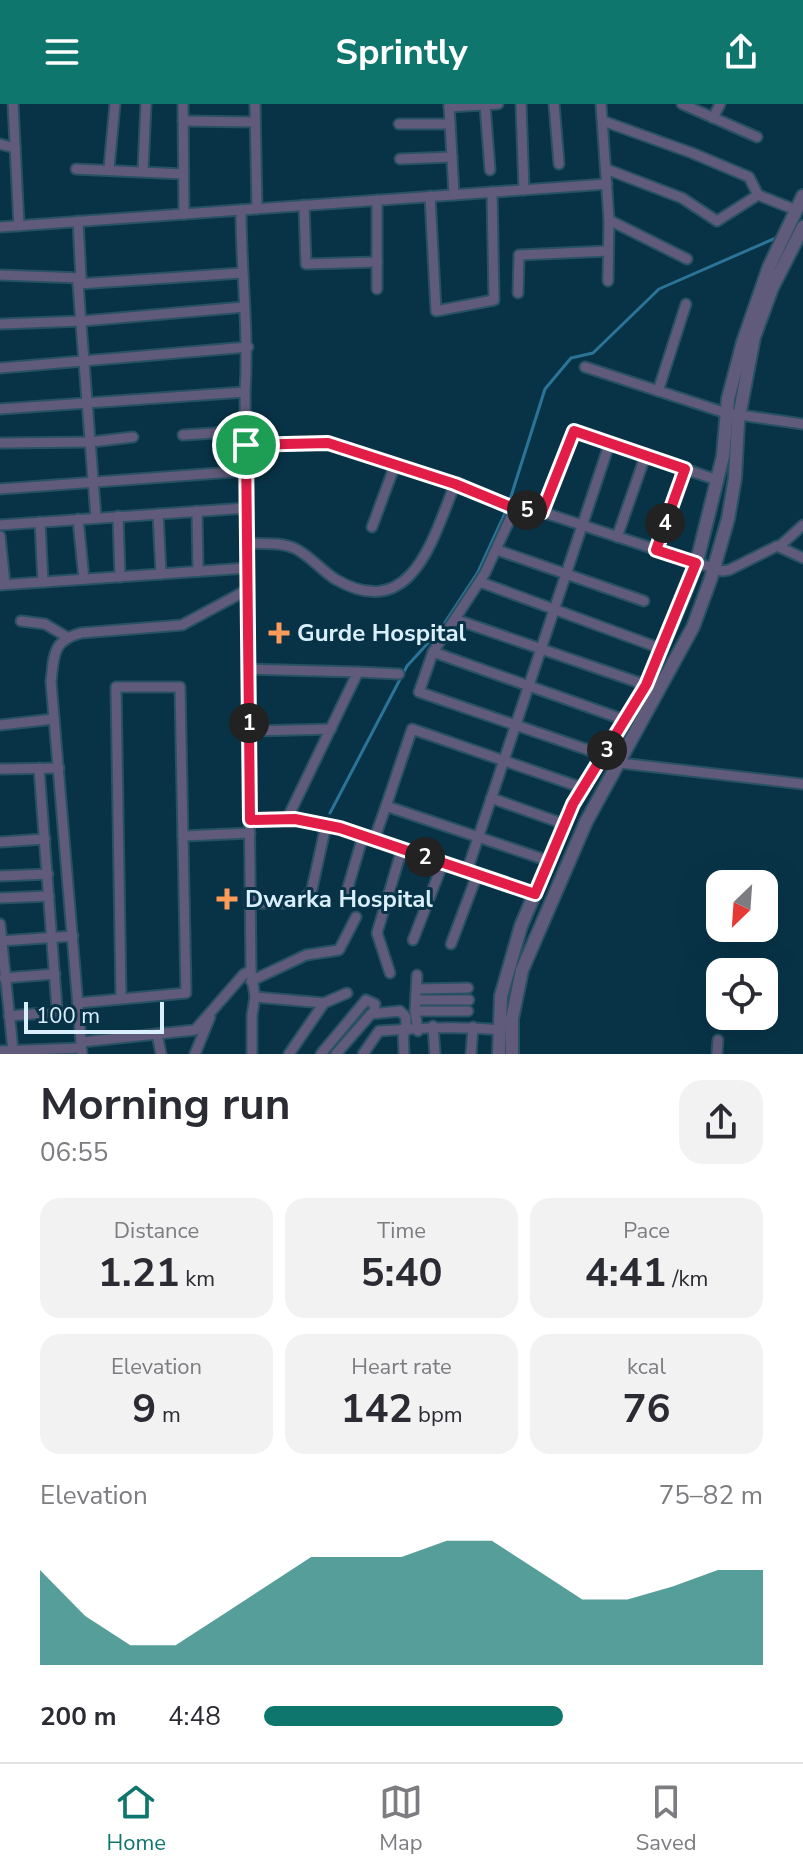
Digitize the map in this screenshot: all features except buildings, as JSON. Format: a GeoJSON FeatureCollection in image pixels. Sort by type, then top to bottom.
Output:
{"type":"FeatureCollection","features":[{"type":"Feature","properties":{"kind":"street"},"geometry":{"type":"LineString","coordinates":[[13,104],[19,226]]}},
{"type":"Feature","properties":{"kind":"street"},"geometry":{"type":"LineString","coordinates":[[109,168],[115,104]]}},
{"type":"Feature","properties":{"kind":"street"},"geometry":{"type":"LineString","coordinates":[[143,170],[146,104]]}},
{"type":"Feature","properties":{"kind":"street"},"geometry":{"type":"LineString","coordinates":[[183,104],[184,214]]}},
{"type":"Feature","properties":{"kind":"street"},"geometry":{"type":"LineString","coordinates":[[255,104],[257,209]]}},
{"type":"Feature","properties":{"kind":"street"},"geometry":{"type":"LineString","coordinates":[[454,195],[449,105],[498,104]]}},
{"type":"Feature","properties":{"kind":"street"},"geometry":{"type":"LineString","coordinates":[[521,104],[524,190]]}},
{"type":"Feature","properties":{"kind":"street"},"geometry":{"type":"LineString","coordinates":[[554,104],[559,164]]}},
{"type":"Feature","properties":{"kind":"street"},"geometry":{"type":"LineString","coordinates":[[601,104],[609,220],[608,281]]}},
{"type":"Feature","properties":{"kind":"street"},"geometry":{"type":"LineString","coordinates":[[682,104],[757,137]]}},
{"type":"Feature","properties":{"kind":"street"},"geometry":{"type":"LineString","coordinates":[[713,118],[720,104]]}},
{"type":"Feature","properties":{"kind":"street"},"geometry":{"type":"LineString","coordinates":[[485,105],[490,170]]}},
{"type":"Feature","properties":{"kind":"street"},"geometry":{"type":"LineString","coordinates":[[183,121],[255,122]]}},
{"type":"Feature","properties":{"kind":"street"},"geometry":{"type":"LineString","coordinates":[[603,121],[749,177],[758,195],[796,210]]}},
{"type":"Feature","properties":{"kind":"street"},"geometry":{"type":"LineString","coordinates":[[399,124],[450,124]]}},
{"type":"Feature","properties":{"kind":"street"},"geometry":{"type":"LineString","coordinates":[[0,144],[15,148]]}},
{"type":"Feature","properties":{"kind":"street"},"geometry":{"type":"LineString","coordinates":[[400,159],[452,157]]}},
{"type":"Feature","properties":{"kind":"street"},"geometry":{"type":"LineString","coordinates":[[76,169],[109,168],[183,174]]}},
{"type":"Feature","properties":{"kind":"street"},"geometry":{"type":"LineString","coordinates":[[606,169],[682,198],[717,221],[758,195]]}},
{"type":"Feature","properties":{"kind":"street"},"geometry":{"type":"LineString","coordinates":[[0,227],[607,184]]}},
{"type":"Feature","properties":{"kind":"street"},"geometry":{"type":"LineString","coordinates":[[430,196],[436,311],[494,300],[492,192]]}},
{"type":"Feature","properties":{"kind":"street"},"geometry":{"type":"LineString","coordinates":[[512,1054],[512,1019],[522,970],[586,822],[693,627],[713,569],[728,519],[735,478],[733,413],[728,399],[756,301],[803,196]]}},
{"type":"Feature","properties":{"kind":"street"},"geometry":{"type":"LineString","coordinates":[[377,200],[377,289]]}},
{"type":"Feature","properties":{"kind":"street"},"geometry":{"type":"LineString","coordinates":[[304,205],[306,264],[377,262]]}},
{"type":"Feature","properties":{"kind":"street"},"geometry":{"type":"LineString","coordinates":[[241,210],[241,273],[248,347],[245,392],[251,976],[255,997],[252,1054]]}},
{"type":"Feature","properties":{"kind":"street"},"geometry":{"type":"LineString","coordinates":[[609,220],[687,259]]}},
{"type":"Feature","properties":{"kind":"street"},"geometry":{"type":"LineString","coordinates":[[78,221],[84,362],[96,518]]}},
{"type":"Feature","properties":{"kind":"street"},"geometry":{"type":"LineString","coordinates":[[499,1054],[501,996],[521,926],[564,824],[646,685],[662,649],[696,563],[754,337],[772,288],[803,227]]}},
{"type":"Feature","properties":{"kind":"street"},"geometry":{"type":"LineString","coordinates":[[518,293],[519,255],[608,251]]}},
{"type":"Feature","properties":{"kind":"street"},"geometry":{"type":"LineString","coordinates":[[0,275],[80,281],[241,273]]}},
{"type":"Feature","properties":{"kind":"street"},"geometry":{"type":"LineString","coordinates":[[658,391],[686,304]]}},
{"type":"Feature","properties":{"kind":"street"},"geometry":{"type":"LineString","coordinates":[[0,324],[83,321],[244,307]]}},
{"type":"Feature","properties":{"kind":"street"},"geometry":{"type":"LineString","coordinates":[[0,368],[248,347]]}},
{"type":"Feature","properties":{"kind":"street"},"geometry":{"type":"LineString","coordinates":[[585,367],[733,413],[803,424]]}},
{"type":"Feature","properties":{"kind":"street"},"geometry":{"type":"LineString","coordinates":[[0,409],[245,392]]}},
{"type":"Feature","properties":{"kind":"street"},"geometry":{"type":"LineString","coordinates":[[183,435],[246,431]]}},
{"type":"Feature","properties":{"kind":"street"},"geometry":{"type":"LineString","coordinates":[[542,512],[573,432],[717,480]]}},
{"type":"Feature","properties":{"kind":"street"},"geometry":{"type":"LineString","coordinates":[[0,443],[91,442],[133,437]]}},
{"type":"Feature","properties":{"kind":"street"},"geometry":{"type":"LineString","coordinates":[[467,871],[610,442]]}},
{"type":"Feature","properties":{"kind":"street"},"geometry":{"type":"LineString","coordinates":[[246,445],[328,443],[455,484],[510,506],[542,512],[713,569],[729,570],[781,545],[803,525]]}},
{"type":"Feature","properties":{"kind":"street"},"geometry":{"type":"LineString","coordinates":[[617,537],[646,454]]}},
{"type":"Feature","properties":{"kind":"street"},"geometry":{"type":"LineString","coordinates":[[372,527],[395,465]]}},
{"type":"Feature","properties":{"kind":"street"},"geometry":{"type":"LineString","coordinates":[[656,550],[685,469]]}},
{"type":"Feature","properties":{"kind":"street"},"geometry":{"type":"LineString","coordinates":[[0,489],[246,471]]}},
{"type":"Feature","properties":{"kind":"street"},"geometry":{"type":"LineString","coordinates":[[247,543],[280,544],[295,548],[336,579],[364,590],[396,588],[407,581],[429,549],[455,484]]}},
{"type":"Feature","properties":{"kind":"street"},"geometry":{"type":"LineString","coordinates":[[510,506],[497,550],[457,620],[433,652],[419,692],[603,755]]}},
{"type":"Feature","properties":{"kind":"street"},"geometry":{"type":"LineString","coordinates":[[0,525],[247,508]]}},
{"type":"Feature","properties":{"kind":"street"},"geometry":{"type":"LineString","coordinates":[[197,511],[198,571]]}},
{"type":"Feature","properties":{"kind":"street"},"geometry":{"type":"LineString","coordinates":[[158,514],[161,574]]}},
{"type":"Feature","properties":{"kind":"street"},"geometry":{"type":"LineString","coordinates":[[118,516],[120,577]]}},
{"type":"Feature","properties":{"kind":"street"},"geometry":{"type":"LineString","coordinates":[[78,519],[84,579]]}},
{"type":"Feature","properties":{"kind":"street"},"geometry":{"type":"LineString","coordinates":[[40,522],[43,582]]}},
{"type":"Feature","properties":{"kind":"street"},"geometry":{"type":"LineString","coordinates":[[0,536],[2,584],[247,568]]}},
{"type":"Feature","properties":{"kind":"street"},"geometry":{"type":"LineString","coordinates":[[781,545],[803,558]]}},
{"type":"Feature","properties":{"kind":"street"},"geometry":{"type":"LineString","coordinates":[[497,550],[644,601]]}},
{"type":"Feature","properties":{"kind":"street"},"geometry":{"type":"LineString","coordinates":[[480,582],[662,649]]}},
{"type":"Feature","properties":{"kind":"street"},"geometry":{"type":"LineString","coordinates":[[82,1048],[51,682],[54,654],[67,637],[81,633],[182,625],[247,590]]}},
{"type":"Feature","properties":{"kind":"street"},"geometry":{"type":"LineString","coordinates":[[457,620],[646,685]]}},
{"type":"Feature","properties":{"kind":"street"},"geometry":{"type":"LineString","coordinates":[[21,621],[45,624],[67,637]]}},
{"type":"Feature","properties":{"kind":"street"},"geometry":{"type":"LineString","coordinates":[[433,652],[625,720]]}},
{"type":"Feature","properties":{"kind":"street"},"geometry":{"type":"LineString","coordinates":[[248,669],[399,674]]}},
{"type":"Feature","properties":{"kind":"street"},"geometry":{"type":"LineString","coordinates":[[287,819],[358,672]]}},
{"type":"Feature","properties":{"kind":"street"},"geometry":{"type":"LineString","coordinates":[[78,1003],[186,993],[180,687],[116,687],[121,999]]}},
{"type":"Feature","properties":{"kind":"street"},"geometry":{"type":"LineString","coordinates":[[0,725],[54,719]]}},
{"type":"Feature","properties":{"kind":"street"},"geometry":{"type":"LineString","coordinates":[[249,731],[331,729]]}},
{"type":"Feature","properties":{"kind":"street"},"geometry":{"type":"LineString","coordinates":[[374,840],[411,729],[583,788]]}},
{"type":"Feature","properties":{"kind":"street"},"geometry":{"type":"LineString","coordinates":[[620,763],[803,784]]}},
{"type":"Feature","properties":{"kind":"street"},"geometry":{"type":"LineString","coordinates":[[9,1016],[57,1011],[39,768]]}},
{"type":"Feature","properties":{"kind":"street"},"geometry":{"type":"LineString","coordinates":[[0,769],[59,768]]}},
{"type":"Feature","properties":{"kind":"street"},"geometry":{"type":"LineString","coordinates":[[491,798],[564,824]]}},
{"type":"Feature","properties":{"kind":"street"},"geometry":{"type":"LineString","coordinates":[[386,806],[549,861]]}},
{"type":"Feature","properties":{"kind":"street"},"geometry":{"type":"LineString","coordinates":[[250,820],[287,819],[326,825],[535,894]]}},
{"type":"Feature","properties":{"kind":"street"},"geometry":{"type":"LineString","coordinates":[[251,903],[297,902],[307,898],[312,889],[326,825]]}},
{"type":"Feature","properties":{"kind":"street"},"geometry":{"type":"LineString","coordinates":[[183,836],[250,833]]}},
{"type":"Feature","properties":{"kind":"street"},"geometry":{"type":"LineString","coordinates":[[346,894],[363,836]]}},
{"type":"Feature","properties":{"kind":"street"},"geometry":{"type":"LineString","coordinates":[[0,842],[45,839]]}},
{"type":"Feature","properties":{"kind":"street"},"geometry":{"type":"LineString","coordinates":[[390,973],[377,933],[402,849]]}},
{"type":"Feature","properties":{"kind":"street"},"geometry":{"type":"LineString","coordinates":[[413,940],[443,863]]}},
{"type":"Feature","properties":{"kind":"street"},"geometry":{"type":"LineString","coordinates":[[0,876],[48,874]]}},
{"type":"Feature","properties":{"kind":"street"},"geometry":{"type":"LineString","coordinates":[[451,944],[477,875]]}},
{"type":"Feature","properties":{"kind":"street"},"geometry":{"type":"LineString","coordinates":[[0,898],[49,896]]}},
{"type":"Feature","properties":{"kind":"street"},"geometry":{"type":"LineString","coordinates":[[0,1051],[82,1048],[195,1030],[244,974],[251,976],[306,955],[339,950],[356,917]]}},
{"type":"Feature","properties":{"kind":"street"},"geometry":{"type":"LineString","coordinates":[[0,924],[13,1050]]}},
{"type":"Feature","properties":{"kind":"street"},"geometry":{"type":"LineString","coordinates":[[1,948],[73,936]]}},
{"type":"Feature","properties":{"kind":"street"},"geometry":{"type":"LineString","coordinates":[[4,978],[55,974]]}},
{"type":"Feature","properties":{"kind":"street"},"geometry":{"type":"LineString","coordinates":[[417,975],[418,1031]]}},
{"type":"Feature","properties":{"kind":"street"},"geometry":{"type":"LineString","coordinates":[[417,989],[468,988]]}},
{"type":"Feature","properties":{"kind":"street"},"geometry":{"type":"LineString","coordinates":[[255,997],[324,1003],[347,993]]}},
{"type":"Feature","properties":{"kind":"street"},"geometry":{"type":"LineString","coordinates":[[321,1054],[366,1000],[375,1004],[374,1013]]}},
{"type":"Feature","properties":{"kind":"street"},"geometry":{"type":"LineString","coordinates":[[289,1054],[324,1003]]}},
{"type":"Feature","properties":{"kind":"street"},"geometry":{"type":"LineString","coordinates":[[416,1006],[469,1006]]}},
{"type":"Feature","properties":{"kind":"street"},"geometry":{"type":"LineString","coordinates":[[336,1054],[374,1013],[400,1011],[406,1017],[404,1054]]}},
{"type":"Feature","properties":{"kind":"street"},"geometry":{"type":"LineString","coordinates":[[195,1054],[209,1022],[209,1014]]}},
{"type":"Feature","properties":{"kind":"street"},"geometry":{"type":"LineString","coordinates":[[363,1054],[379,1031],[418,1031],[433,1026],[500,1030]]}},
{"type":"Feature","properties":{"kind":"street"},"geometry":{"type":"LineString","coordinates":[[433,1026],[435,1054]]}},
{"type":"Feature","properties":{"kind":"street"},"geometry":{"type":"LineString","coordinates":[[471,1054],[473,1027]]}},
{"type":"Feature","properties":{"kind":"street"},"geometry":{"type":"LineString","coordinates":[[157,1034],[161,1054]]}},
{"type":"Feature","properties":{"kind":"street"},"geometry":{"type":"LineString","coordinates":[[717,1054],[718,1040]]}},
{"type":"Feature","properties":{"kind":"waterway"},"geometry":{"type":"LineString","coordinates":[[330,813],[407,666],[440,630],[478,572],[507,509],[545,389],[571,358],[593,353],[659,289],[778,237]]}},
{"type":"Feature","properties":{"kind":"place","name":"Gurde Hospital"},"geometry":{"type":"Point","coordinates":[279,633]}},
{"type":"Feature","properties":{"kind":"place","name":"Dwarka Hospital"},"geometry":{"type":"Point","coordinates":[227,899]}},
{"type":"Feature","properties":{"kind":"route"},"geometry":{"type":"LineString","coordinates":[[574,431],[685,469],[656,550],[696,563],[646,685],[573,804],[535,894],[340,828],[295,819],[250,820],[246,445],[328,443],[455,484],[511,507],[542,512],[574,431]]}}]}
